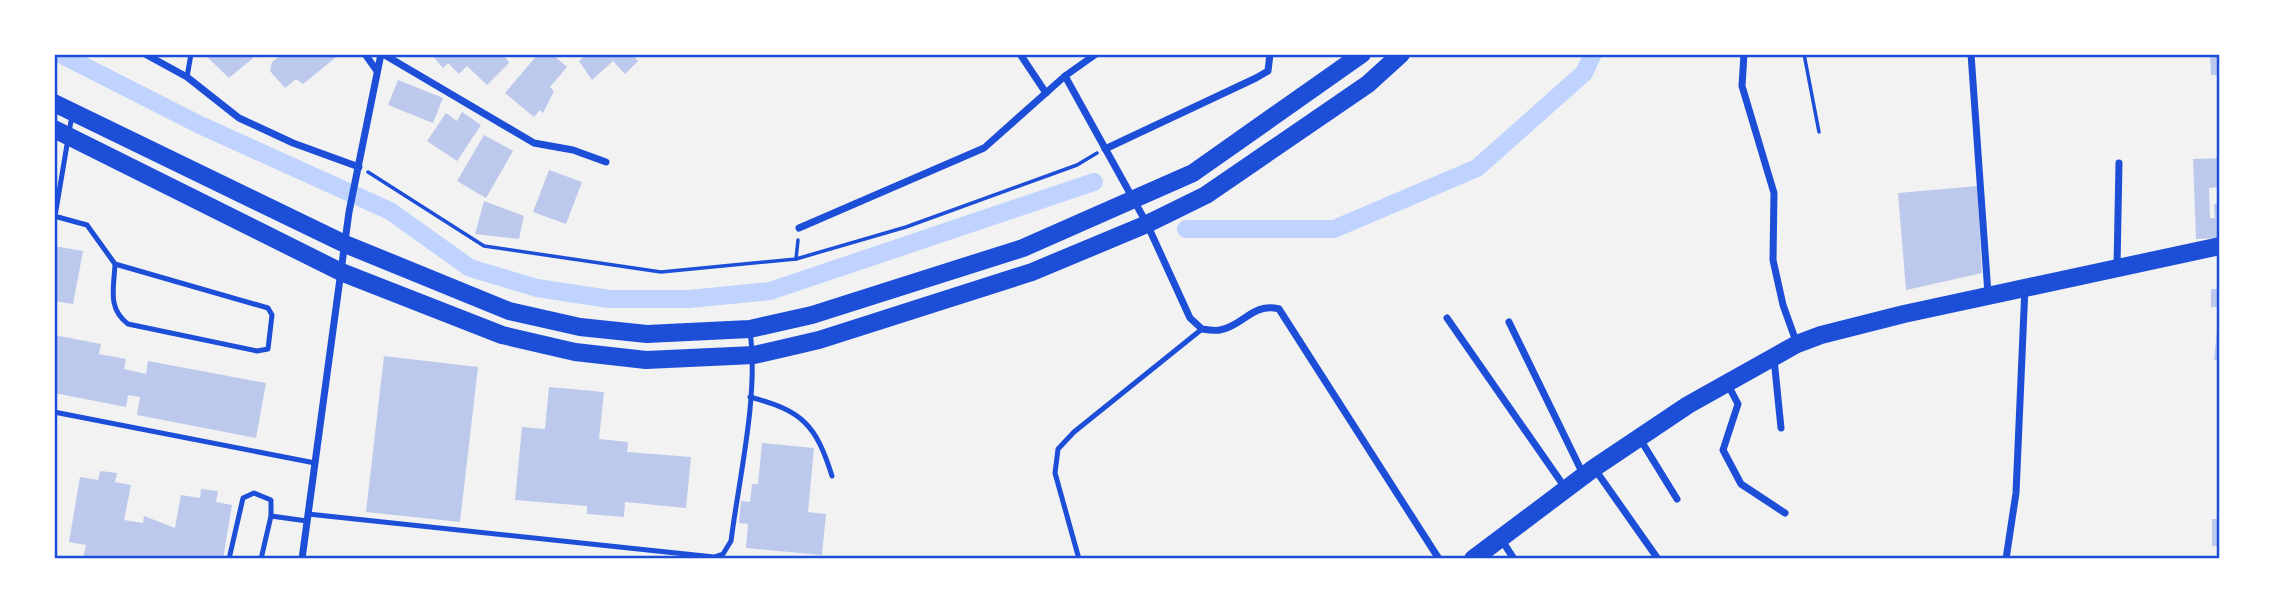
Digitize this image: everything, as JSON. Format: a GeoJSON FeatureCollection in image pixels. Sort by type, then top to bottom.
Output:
{"type":"FeatureCollection","features":[{"type":"Feature","properties":{"kind":"main road"},"geometry":{"type":"LineString","coordinates":[[54,103],[345,244],[509,311],[580,327],[647,334],[750,329],[812,315],[1023,248],[1135,201],[1193,173],[1362,54]]}},
{"type":"Feature","properties":{"kind":"main road"},"geometry":{"type":"LineString","coordinates":[[61,132],[341,272],[502,335],[575,352],[646,360],[754,355],[819,340],[1032,272],[1147,224],[1206,195],[1368,84],[1401,54]]}},
{"type":"Feature","properties":{"kind":"main road"},"geometry":{"type":"LineString","coordinates":[[1473,559],[1589,472],[1726,381],[1797,344],[1821,335],[1988,294],[2220,246]]}},
{"type":"Feature","properties":{"kind":"street"},"geometry":{"type":"LineString","coordinates":[[145,54],[187,77],[239,118],[293,143],[359,167]]}},
{"type":"Feature","properties":{"kind":"street"},"geometry":{"type":"LineString","coordinates":[[365,54],[377,71]]}},
{"type":"Feature","properties":{"kind":"street"},"geometry":{"type":"LineString","coordinates":[[302,559],[349,212],[382,54],[534,143],[573,150],[606,162]]}},
{"type":"Feature","properties":{"kind":"street"},"geometry":{"type":"LineString","coordinates":[[1020,54],[1045,93]]}},
{"type":"Feature","properties":{"kind":"street"},"geometry":{"type":"LineString","coordinates":[[799,228],[985,148],[1065,76],[1097,54]]}},
{"type":"Feature","properties":{"kind":"street"},"geometry":{"type":"LineString","coordinates":[[1105,149],[1256,78],[1268,71],[1270,54]]}},
{"type":"Feature","properties":{"kind":"street"},"geometry":{"type":"LineString","coordinates":[[1744,54],[1742,86],[1774,193],[1773,260],[1783,305],[1797,344]]}},
{"type":"Feature","properties":{"kind":"street"},"geometry":{"type":"LineString","coordinates":[[1971,54],[1988,294]]}},
{"type":"Feature","properties":{"kind":"street"},"geometry":{"type":"LineString","coordinates":[[1065,76],[1147,224],[1190,318],[1202,330],[1222,330],[1268,306],[1279,309],[1438,559]]}},
{"type":"Feature","properties":{"kind":"street"},"geometry":{"type":"LineString","coordinates":[[2118,268],[2119,163]]}},
{"type":"Feature","properties":{"kind":"street"},"geometry":{"type":"LineString","coordinates":[[2006,559],[2016,493],[2025,286]]}},
{"type":"Feature","properties":{"kind":"street"},"geometry":{"type":"LineString","coordinates":[[1447,318],[1566,490]]}},
{"type":"Feature","properties":{"kind":"street"},"geometry":{"type":"LineString","coordinates":[[1509,322],[1589,472],[1658,559]]}},
{"type":"Feature","properties":{"kind":"street"},"geometry":{"type":"LineString","coordinates":[[1773,357],[1781,428]]}},
{"type":"Feature","properties":{"kind":"street"},"geometry":{"type":"LineString","coordinates":[[1726,381],[1738,404],[1723,450],[1741,484],[1785,513]]}},
{"type":"Feature","properties":{"kind":"street"},"geometry":{"type":"LineString","coordinates":[[1640,439],[1677,499]]}},
{"type":"Feature","properties":{"kind":"street"},"geometry":{"type":"LineString","coordinates":[[1500,537],[1514,559]]}},
{"type":"Feature","properties":{"kind":"lane"},"geometry":{"type":"LineString","coordinates":[[187,77],[191,54]]}},
{"type":"Feature","properties":{"kind":"lane"},"geometry":{"type":"LineString","coordinates":[[72,112],[61,132],[55,216],[87,225],[115,264],[268,308],[272,315],[268,349],[257,351],[128,324],[117,315],[113,307],[115,264]]}},
{"type":"Feature","properties":{"kind":"lane"},"geometry":{"type":"LineString","coordinates":[[271,516],[307,517],[714,557],[723,554],[731,541],[750,397],[754,355],[750,329]]}},
{"type":"Feature","properties":{"kind":"lane"},"geometry":{"type":"LineString","coordinates":[[1079,559],[1055,473],[1058,449],[1074,432],[1202,330]]}},
{"type":"Feature","properties":{"kind":"lane"},"geometry":{"type":"LineString","coordinates":[[750,397],[773,403],[801,419],[820,440],[832,476]]}},
{"type":"Feature","properties":{"kind":"lane"},"geometry":{"type":"LineString","coordinates":[[54,412],[315,463]]}},
{"type":"Feature","properties":{"kind":"lane"},"geometry":{"type":"LineString","coordinates":[[229,559],[243,498],[254,493],[269,497],[271,516],[261,559]]}},
{"type":"Feature","properties":{"kind":"path"},"geometry":{"type":"LineString","coordinates":[[1804,54],[1819,132]]}},
{"type":"Feature","properties":{"kind":"path"},"geometry":{"type":"LineString","coordinates":[[359,167],[484,246],[661,272],[796,259],[906,228],[1077,165],[1105,149]]}},
{"type":"Feature","properties":{"kind":"path"},"geometry":{"type":"LineString","coordinates":[[796,259],[799,228]]}},
{"type":"Feature","properties":{"kind":"building"},"geometry":{"type":"Polygon","coordinates":[[[204,54],[254,54],[253,58],[229,78],[204,54]]]}},
{"type":"Feature","properties":{"kind":"building"},"geometry":{"type":"Polygon","coordinates":[[[282,54],[340,54],[303,84],[296,79],[285,88],[270,71],[272,62],[282,54]]]}},
{"type":"Feature","properties":{"kind":"building"},"geometry":{"type":"Polygon","coordinates":[[[431,54],[504,54],[509,63],[487,85],[467,66],[459,74],[448,63],[443,68],[431,54]]]}},
{"type":"Feature","properties":{"kind":"building"},"geometry":{"type":"Polygon","coordinates":[[[538,54],[552,54],[567,67],[550,87],[554,91],[543,113],[540,110],[534,117],[505,93],[538,54]]]}},
{"type":"Feature","properties":{"kind":"building"},"geometry":{"type":"Polygon","coordinates":[[[587,54],[632,54],[638,61],[625,74],[613,61],[592,80],[579,61],[587,54]]]}},
{"type":"Feature","properties":{"kind":"building"},"geometry":{"type":"Polygon","coordinates":[[[2210,54],[2220,54],[2220,75],[2211,75],[2210,54]]]}},
{"type":"Feature","properties":{"kind":"building"},"geometry":{"type":"Polygon","coordinates":[[[398,80],[443,98],[433,123],[388,105],[398,80]]]}},
{"type":"Feature","properties":{"kind":"building"},"geometry":{"type":"Polygon","coordinates":[[[462,112],[481,125],[457,161],[427,141],[446,113],[457,121],[462,112]]]}},
{"type":"Feature","properties":{"kind":"building"},"geometry":{"type":"Polygon","coordinates":[[[484,135],[513,151],[486,198],[457,181],[484,135]]]}},
{"type":"Feature","properties":{"kind":"building"},"geometry":{"type":"Polygon","coordinates":[[[2220,158],[2220,187],[2209,188],[2210,218],[2215,218],[2214,204],[2220,204],[2219,238],[2196,239],[2193,159],[2220,158]]]}},
{"type":"Feature","properties":{"kind":"building"},"geometry":{"type":"Polygon","coordinates":[[[549,170],[582,182],[566,224],[533,212],[549,170]]]}},
{"type":"Feature","properties":{"kind":"building"},"geometry":{"type":"Polygon","coordinates":[[[1977,186],[1982,273],[1906,290],[1898,193],[1977,186]]]}},
{"type":"Feature","properties":{"kind":"building"},"geometry":{"type":"Polygon","coordinates":[[[484,201],[524,216],[519,239],[475,234],[484,201]]]}},
{"type":"Feature","properties":{"kind":"building"},"geometry":{"type":"Polygon","coordinates":[[[54,246],[83,251],[73,304],[54,301],[54,246]]]}},
{"type":"Feature","properties":{"kind":"building"},"geometry":{"type":"Polygon","coordinates":[[[2211,289],[2220,289],[2220,307],[2211,307],[2211,289]]]}},
{"type":"Feature","properties":{"kind":"building"},"geometry":{"type":"Polygon","coordinates":[[[2218,320],[2220,360],[2214,360],[2218,320]]]}},
{"type":"Feature","properties":{"kind":"building"},"geometry":{"type":"Polygon","coordinates":[[[54,335],[101,344],[99,354],[126,359],[124,369],[146,374],[148,361],[266,383],[256,438],[137,415],[140,397],[128,395],[126,407],[54,393],[54,335]]]}},
{"type":"Feature","properties":{"kind":"building"},"geometry":{"type":"Polygon","coordinates":[[[384,356],[478,367],[460,522],[366,512],[384,356]]]}},
{"type":"Feature","properties":{"kind":"building"},"geometry":{"type":"Polygon","coordinates":[[[549,387],[604,392],[599,439],[628,442],[627,452],[691,457],[686,508],[625,502],[624,517],[587,514],[587,506],[515,500],[522,427],[545,429],[549,387]]]}},
{"type":"Feature","properties":{"kind":"building"},"geometry":{"type":"Polygon","coordinates":[[[762,443],[814,448],[808,512],[826,514],[822,555],[746,548],[748,524],[739,523],[741,501],[750,502],[752,484],[758,484],[762,443]]]}},
{"type":"Feature","properties":{"kind":"building"},"geometry":{"type":"Polygon","coordinates":[[[100,471],[117,473],[115,482],[131,485],[124,520],[143,523],[144,516],[175,528],[181,495],[200,498],[201,489],[218,491],[216,502],[232,505],[223,559],[83,559],[86,545],[69,542],[80,477],[98,480],[100,471]]]}},
{"type":"Feature","properties":{"kind":"building"},"geometry":{"type":"Polygon","coordinates":[[[2212,519],[2220,519],[2220,546],[2212,546],[2212,519]]]}},
{"type":"Feature","properties":{"kind":"waterway"},"geometry":{"type":"LineString","coordinates":[[60,54],[200,125],[390,211],[470,268],[537,288],[609,299],[689,299],[770,291],[1094,182]]}},
{"type":"Feature","properties":{"kind":"waterway"},"geometry":{"type":"LineString","coordinates":[[1186,229],[1334,229],[1477,168],[1584,73],[1593,54]]}}]}
